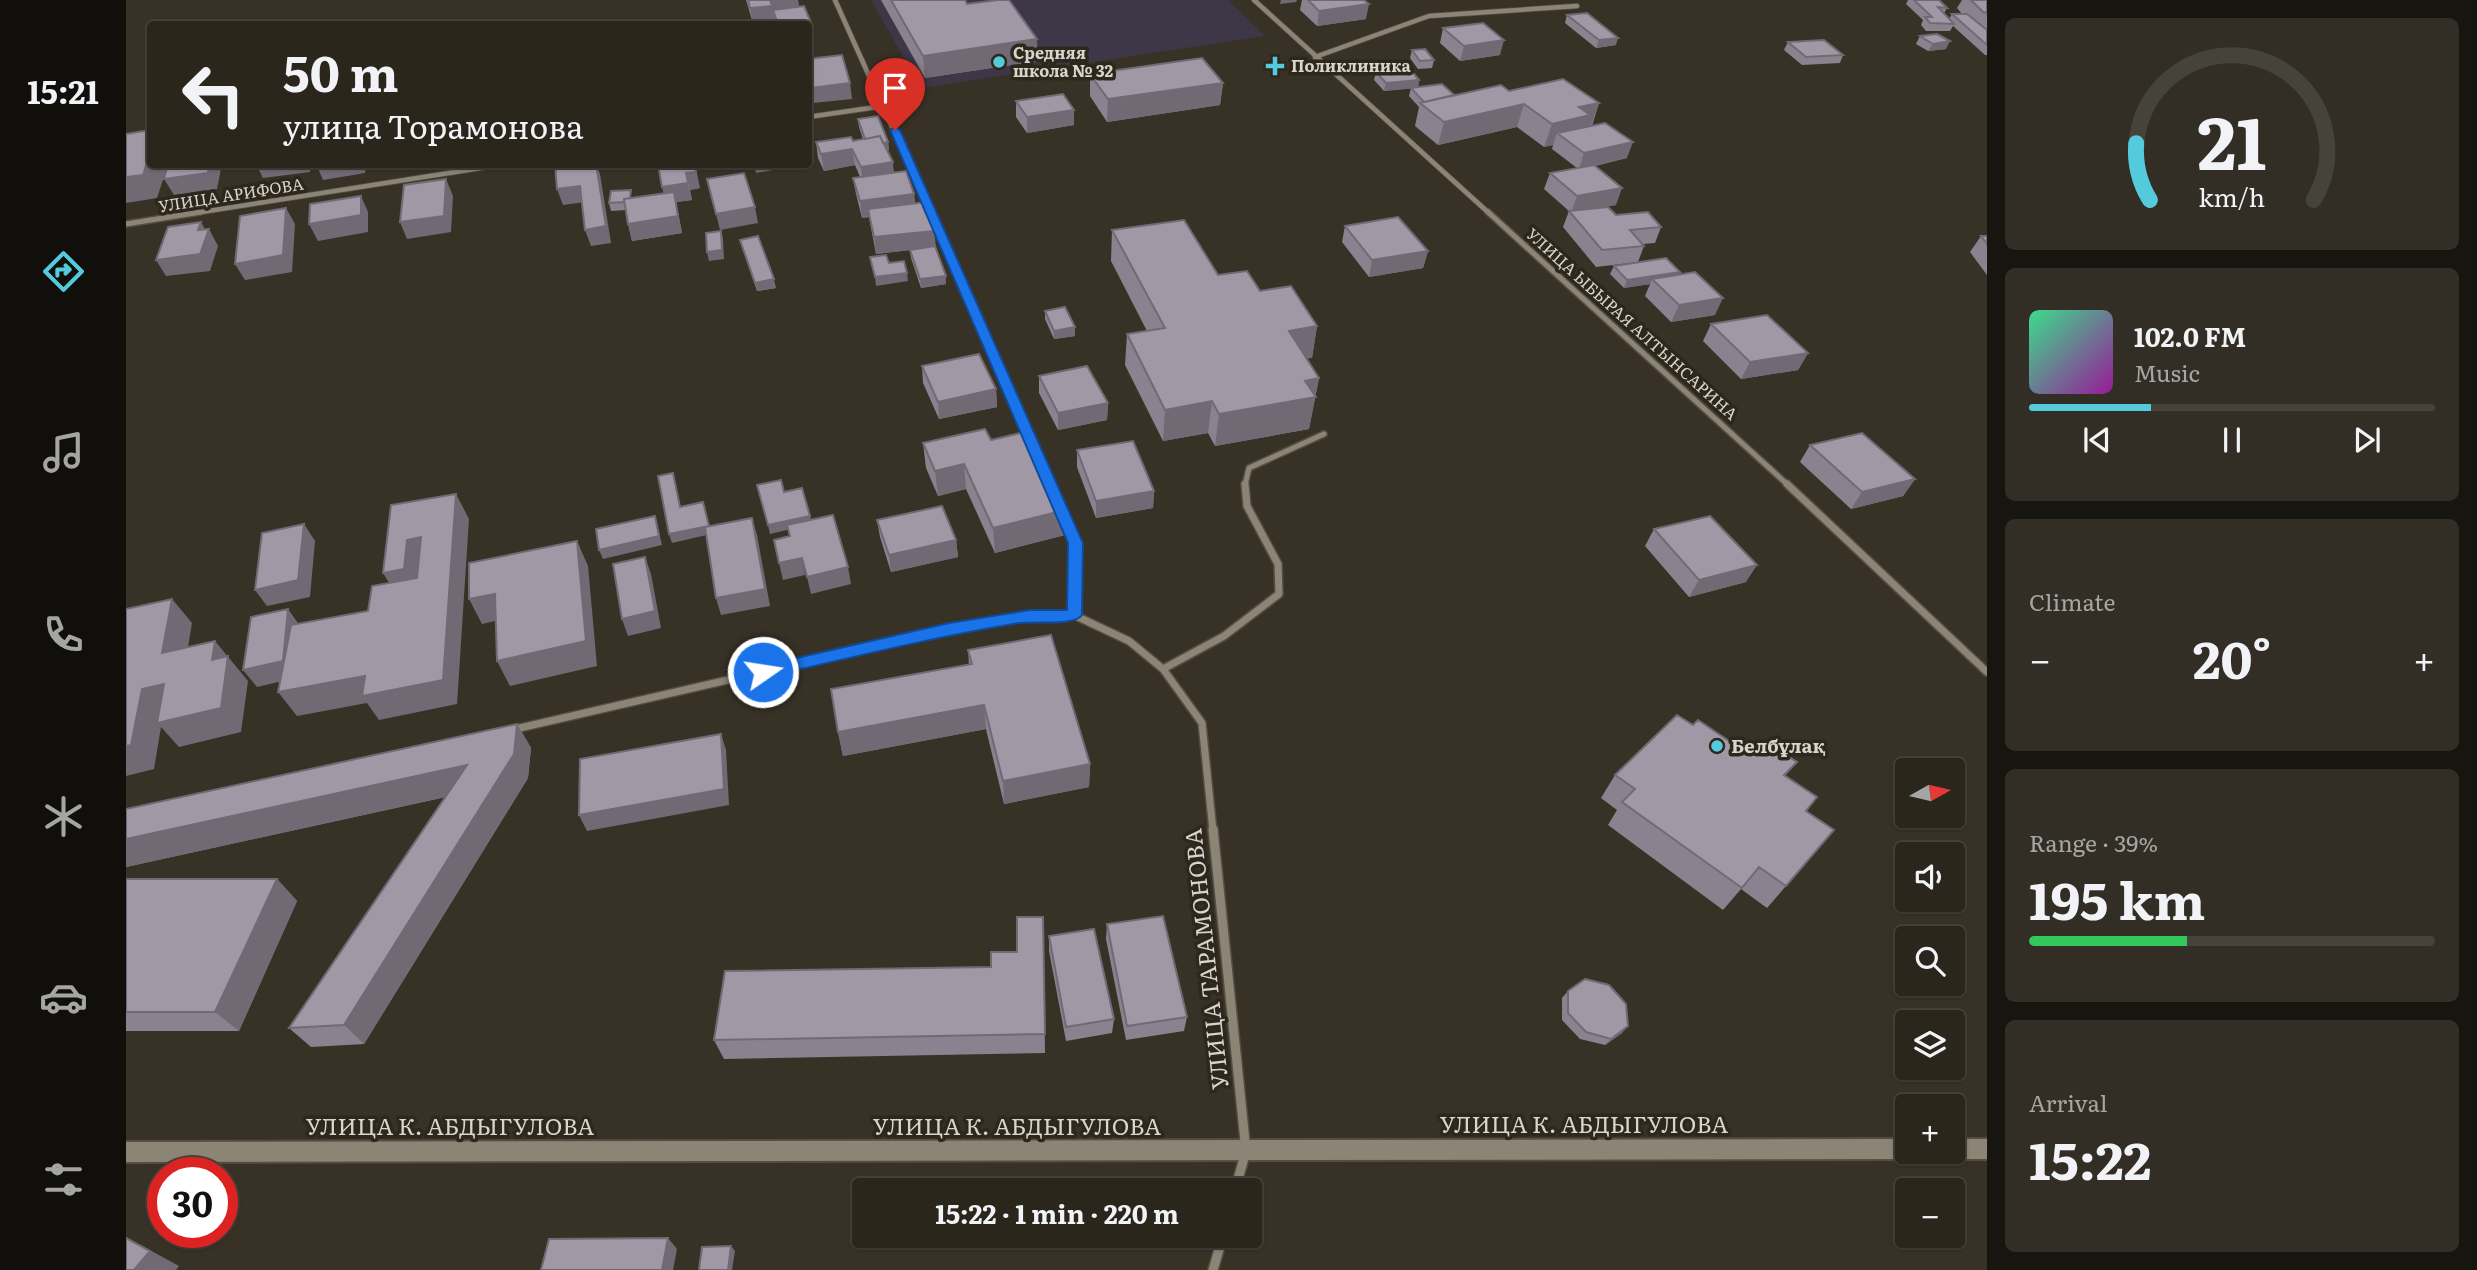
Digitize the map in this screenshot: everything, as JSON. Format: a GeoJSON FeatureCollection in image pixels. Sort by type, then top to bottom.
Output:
{"type":"FeatureCollection","features":[{"type":"Feature","properties":{"kind":"street"},"geometry":{"type":"LineString","coordinates":[[835,0],[1043,468]]}},
{"type":"Feature","properties":{"kind":"street","name":"УЛИЦА ЫБЫРАЯ АЛТЫНСАРИНА"},"geometry":{"type":"LineString","coordinates":[[1254,0],[1754,453],[1987,673]]}},
{"type":"Feature","properties":{"kind":"street"},"geometry":{"type":"LineString","coordinates":[[1315,57],[1429,16],[1577,6]]}},
{"type":"Feature","properties":{"kind":"street"},"geometry":{"type":"LineString","coordinates":[[812,116],[884,106]]}},
{"type":"Feature","properties":{"kind":"street","name":"УЛИЦА АРИФОВА"},"geometry":{"type":"LineString","coordinates":[[126,224],[481,168]]}},
{"type":"Feature","properties":{"kind":"street"},"geometry":{"type":"LineString","coordinates":[[504,732],[949,629],[1030,616],[1074,615],[1129,641],[1163,669],[1227,636],[1253,619],[1279,594],[1278,564],[1247,506],[1245,482],[1249,468],[1269,456],[1303,446],[1324,434]]}},
{"type":"Feature","properties":{"kind":"street"},"geometry":{"type":"LineString","coordinates":[[1059,505],[1075,543],[1074,615]]}},
{"type":"Feature","properties":{"kind":"street","name":"УЛИЦА ТАРАМОНОВА"},"geometry":{"type":"LineString","coordinates":[[1163,669],[1202,723],[1246,1151],[1238,1178]]}},
{"type":"Feature","properties":{"kind":"street","name":"УЛИЦА К. АБДЫГУЛОВА"},"geometry":{"type":"LineString","coordinates":[[126,1152],[1895,1149]]}},
{"type":"Feature","properties":{"kind":"street"},"geometry":{"type":"LineString","coordinates":[[1965,1149],[1987,1149]]}},
{"type":"Feature","properties":{"kind":"street"},"geometry":{"type":"LineString","coordinates":[[1213,1270],[1219,1248]]}},
{"type":"Feature","properties":{"kind":"shaded area","name":"Средняя школа № 32"},"geometry":{"type":"Polygon","coordinates":[[[871,0],[1228,0],[1265,36],[921,88],[871,0]]]}},
{"type":"Feature","properties":{"kind":"building"},"geometry":{"type":"Polygon","coordinates":[[[748,0],[770,0],[772,6],[750,8],[748,0]]]}},
{"type":"Feature","properties":{"kind":"building"},"geometry":{"type":"Polygon","coordinates":[[[891,0],[965,0],[967,4],[1009,0],[1037,39],[923,56],[891,0]]]}},
{"type":"Feature","properties":{"kind":"building"},"geometry":{"type":"Polygon","coordinates":[[[1308,0],[1364,0],[1369,4],[1319,11],[1308,0]]]}},
{"type":"Feature","properties":{"kind":"building"},"geometry":{"type":"Polygon","coordinates":[[[1914,0],[1939,0],[1947,8],[1938,7],[1954,24],[1930,23],[1925,17],[1932,17],[1914,0]]]}},
{"type":"Feature","properties":{"kind":"building"},"geometry":{"type":"Polygon","coordinates":[[[1971,0],[1987,0],[1987,13],[1983,12],[1971,0]]]}},
{"type":"Feature","properties":{"kind":"building"},"geometry":{"type":"Polygon","coordinates":[[[804,6],[810,21],[777,21],[773,10],[804,6]]]}},
{"type":"Feature","properties":{"kind":"building"},"geometry":{"type":"Polygon","coordinates":[[[1587,13],[1618,38],[1599,40],[1567,15],[1587,13]]]}},
{"type":"Feature","properties":{"kind":"building"},"geometry":{"type":"Polygon","coordinates":[[[1952,14],[1967,14],[1987,30],[1987,45],[1952,14]]]}},
{"type":"Feature","properties":{"kind":"building"},"geometry":{"type":"Polygon","coordinates":[[[1483,23],[1504,40],[1464,46],[1443,28],[1483,23]]]}},
{"type":"Feature","properties":{"kind":"building"},"geometry":{"type":"Polygon","coordinates":[[[1937,34],[1950,41],[1933,44],[1920,36],[1937,34]]]}},
{"type":"Feature","properties":{"kind":"building"},"geometry":{"type":"Polygon","coordinates":[[[1824,40],[1843,55],[1806,57],[1788,42],[1824,40]]]}},
{"type":"Feature","properties":{"kind":"building"},"geometry":{"type":"Polygon","coordinates":[[[1425,49],[1434,60],[1420,61],[1412,50],[1425,49]]]}},
{"type":"Feature","properties":{"kind":"building"},"geometry":{"type":"Polygon","coordinates":[[[842,55],[850,83],[812,88],[812,59],[842,55]]]}},
{"type":"Feature","properties":{"kind":"building"},"geometry":{"type":"Polygon","coordinates":[[[1202,58],[1223,83],[1108,99],[1090,74],[1202,58]]]}},
{"type":"Feature","properties":{"kind":"building"},"geometry":{"type":"Polygon","coordinates":[[[1409,68],[1419,80],[1386,83],[1376,72],[1409,68]]]}},
{"type":"Feature","properties":{"kind":"building"},"geometry":{"type":"Polygon","coordinates":[[[1563,79],[1599,103],[1579,107],[1590,115],[1552,124],[1524,104],[1444,122],[1420,103],[1501,85],[1509,91],[1563,79]]]}},
{"type":"Feature","properties":{"kind":"building"},"geometry":{"type":"Polygon","coordinates":[[[1442,84],[1454,95],[1424,102],[1411,88],[1442,84]]]}},
{"type":"Feature","properties":{"kind":"building"},"geometry":{"type":"Polygon","coordinates":[[[1063,94],[1074,110],[1027,117],[1016,101],[1063,94]]]}},
{"type":"Feature","properties":{"kind":"building"},"geometry":{"type":"Polygon","coordinates":[[[878,116],[888,142],[883,143],[880,136],[865,139],[858,119],[878,116]]]}},
{"type":"Feature","properties":{"kind":"building"},"geometry":{"type":"Polygon","coordinates":[[[1605,123],[1633,142],[1584,153],[1557,133],[1605,123]]]}},
{"type":"Feature","properties":{"kind":"building"},"geometry":{"type":"Polygon","coordinates":[[[147,130],[147,162],[143,175],[126,177],[126,134],[147,130]]]}},
{"type":"Feature","properties":{"kind":"building"},"geometry":{"type":"Polygon","coordinates":[[[880,136],[893,162],[861,167],[852,149],[821,154],[816,142],[851,137],[853,141],[880,136]]]}},
{"type":"Feature","properties":{"kind":"building"},"geometry":{"type":"Polygon","coordinates":[[[1594,165],[1622,188],[1577,196],[1550,173],[1594,165]]]}},
{"type":"Feature","properties":{"kind":"building"},"geometry":{"type":"Polygon","coordinates":[[[167,168],[209,168],[208,173],[164,179],[167,168]]]}},
{"type":"Feature","properties":{"kind":"building"},"geometry":{"type":"Polygon","coordinates":[[[555,168],[597,168],[606,226],[585,230],[580,186],[557,189],[555,168]]]}},
{"type":"Feature","properties":{"kind":"building"},"geometry":{"type":"Polygon","coordinates":[[[659,168],[695,168],[696,172],[686,173],[688,183],[662,187],[659,168]]]}},
{"type":"Feature","properties":{"kind":"building"},"geometry":{"type":"Polygon","coordinates":[[[906,171],[914,194],[860,201],[853,178],[906,171]]]}},
{"type":"Feature","properties":{"kind":"building"},"geometry":{"type":"Polygon","coordinates":[[[744,173],[755,207],[716,214],[707,179],[744,173]]]}},
{"type":"Feature","properties":{"kind":"building"},"geometry":{"type":"Polygon","coordinates":[[[446,179],[444,216],[400,222],[404,185],[446,179]]]}},
{"type":"Feature","properties":{"kind":"building"},"geometry":{"type":"Polygon","coordinates":[[[631,190],[630,198],[624,199],[624,202],[609,203],[611,191],[631,190]]]}},
{"type":"Feature","properties":{"kind":"building"},"geometry":{"type":"Polygon","coordinates":[[[674,192],[678,216],[628,224],[624,199],[674,192]]]}},
{"type":"Feature","properties":{"kind":"building"},"geometry":{"type":"Polygon","coordinates":[[[361,196],[361,215],[309,224],[310,204],[361,196]]]}},
{"type":"Feature","properties":{"kind":"building"},"geometry":{"type":"Polygon","coordinates":[[[926,202],[934,231],[874,237],[868,209],[926,202]]]}},
{"type":"Feature","properties":{"kind":"building"},"geometry":{"type":"Polygon","coordinates":[[[1608,207],[1616,215],[1648,212],[1661,227],[1630,230],[1644,246],[1602,250],[1569,211],[1608,207]]]}},
{"type":"Feature","properties":{"kind":"building"},"geometry":{"type":"Polygon","coordinates":[[[286,208],[283,255],[235,264],[240,216],[286,208]]]}},
{"type":"Feature","properties":{"kind":"building"},"geometry":{"type":"Polygon","coordinates":[[[1398,217],[1428,251],[1372,260],[1345,226],[1398,217]]]}},
{"type":"Feature","properties":{"kind":"building"},"geometry":{"type":"Polygon","coordinates":[[[1184,220],[1218,275],[1247,271],[1260,291],[1291,286],[1317,326],[1289,331],[1319,378],[1305,381],[1316,397],[1219,414],[1212,401],[1165,410],[1127,334],[1165,328],[1112,230],[1184,220]]]}},
{"type":"Feature","properties":{"kind":"building"},"geometry":{"type":"Polygon","coordinates":[[[201,222],[198,230],[209,229],[200,254],[156,260],[168,227],[201,222]]]}},
{"type":"Feature","properties":{"kind":"building"},"geometry":{"type":"Polygon","coordinates":[[[721,231],[722,250],[707,252],[706,233],[721,231]]]}},
{"type":"Feature","properties":{"kind":"building"},"geometry":{"type":"Polygon","coordinates":[[[758,236],[774,279],[755,283],[740,240],[758,236]]]}},
{"type":"Feature","properties":{"kind":"building"},"geometry":{"type":"Polygon","coordinates":[[[935,246],[946,276],[920,279],[910,250],[935,246]]]}},
{"type":"Feature","properties":{"kind":"building"},"geometry":{"type":"Polygon","coordinates":[[[886,255],[889,263],[904,261],[907,273],[875,277],[870,257],[886,255]]]}},
{"type":"Feature","properties":{"kind":"building"},"geometry":{"type":"Polygon","coordinates":[[[1666,258],[1680,272],[1627,280],[1614,266],[1666,258]]]}},
{"type":"Feature","properties":{"kind":"building"},"geometry":{"type":"Polygon","coordinates":[[[1695,272],[1723,298],[1679,305],[1652,279],[1695,272]]]}},
{"type":"Feature","properties":{"kind":"building"},"geometry":{"type":"Polygon","coordinates":[[[1065,307],[1075,327],[1054,331],[1045,311],[1065,307]]]}},
{"type":"Feature","properties":{"kind":"building"},"geometry":{"type":"Polygon","coordinates":[[[1767,315],[1808,353],[1750,362],[1711,324],[1767,315]]]}},
{"type":"Feature","properties":{"kind":"building"},"geometry":{"type":"Polygon","coordinates":[[[979,354],[996,389],[938,402],[922,366],[979,354]]]}},
{"type":"Feature","properties":{"kind":"building"},"geometry":{"type":"Polygon","coordinates":[[[1087,366],[1108,403],[1058,413],[1039,376],[1087,366]]]}},
{"type":"Feature","properties":{"kind":"building"},"geometry":{"type":"Polygon","coordinates":[[[985,429],[991,440],[1025,432],[1065,510],[993,528],[964,464],[935,471],[923,443],[985,429]]]}},
{"type":"Feature","properties":{"kind":"building"},"geometry":{"type":"Polygon","coordinates":[[[1862,433],[1915,479],[1862,492],[1810,445],[1862,433]]]}},
{"type":"Feature","properties":{"kind":"building"},"geometry":{"type":"Polygon","coordinates":[[[1133,441],[1154,491],[1096,501],[1077,450],[1133,441]]]}},
{"type":"Feature","properties":{"kind":"building"},"geometry":{"type":"Polygon","coordinates":[[[673,473],[680,507],[703,502],[709,526],[669,534],[658,476],[673,473]]]}},
{"type":"Feature","properties":{"kind":"building"},"geometry":{"type":"Polygon","coordinates":[[[781,480],[784,492],[802,488],[810,516],[768,525],[757,485],[781,480]]]}},
{"type":"Feature","properties":{"kind":"building"},"geometry":{"type":"Polygon","coordinates":[[[456,494],[443,680],[362,696],[365,676],[278,692],[291,625],[368,611],[372,586],[417,578],[421,537],[407,540],[404,569],[383,573],[391,505],[456,494]]]}},
{"type":"Feature","properties":{"kind":"building"},"geometry":{"type":"Polygon","coordinates":[[[942,506],[956,540],[889,555],[877,520],[942,506]]]}},
{"type":"Feature","properties":{"kind":"building"},"geometry":{"type":"Polygon","coordinates":[[[833,515],[848,567],[807,577],[802,558],[779,563],[774,540],[790,536],[787,525],[833,515]]]}},
{"type":"Feature","properties":{"kind":"building"},"geometry":{"type":"Polygon","coordinates":[[[655,516],[659,536],[599,550],[596,529],[655,516]]]}},
{"type":"Feature","properties":{"kind":"building"},"geometry":{"type":"Polygon","coordinates":[[[1710,516],[1757,565],[1699,580],[1654,529],[1710,516]]]}},
{"type":"Feature","properties":{"kind":"building"},"geometry":{"type":"Polygon","coordinates":[[[752,518],[765,589],[716,598],[705,527],[752,518]]]}},
{"type":"Feature","properties":{"kind":"building"},"geometry":{"type":"Polygon","coordinates":[[[304,524],[298,580],[255,590],[262,533],[304,524]]]}},
{"type":"Feature","properties":{"kind":"building"},"geometry":{"type":"Polygon","coordinates":[[[577,541],[586,641],[497,661],[495,594],[469,599],[469,563],[577,541]]]}},
{"type":"Feature","properties":{"kind":"building"},"geometry":{"type":"Polygon","coordinates":[[[645,557],[655,611],[622,619],[613,564],[645,557]]]}},
{"type":"Feature","properties":{"kind":"building"},"geometry":{"type":"Polygon","coordinates":[[[172,599],[162,653],[215,641],[212,660],[228,656],[221,708],[157,723],[164,684],[142,689],[131,745],[126,746],[126,609],[172,599]]]}},
{"type":"Feature","properties":{"kind":"building"},"geometry":{"type":"Polygon","coordinates":[[[288,609],[283,661],[243,670],[251,617],[288,609]]]}},
{"type":"Feature","properties":{"kind":"building"},"geometry":{"type":"Polygon","coordinates":[[[1051,635],[1090,764],[1003,781],[984,705],[838,732],[831,689],[972,664],[968,650],[1051,635]]]}},
{"type":"Feature","properties":{"kind":"building","name":"Белбұлақ"},"geometry":{"type":"Polygon","coordinates":[[[1677,715],[1693,725],[1698,720],[1750,755],[1764,741],[1797,762],[1784,775],[1817,797],[1806,811],[1834,830],[1786,886],[1759,867],[1742,888],[1622,802],[1635,789],[1615,775],[1677,715]]]}},
{"type":"Feature","properties":{"kind":"building"},"geometry":{"type":"Polygon","coordinates":[[[517,724],[514,754],[344,1025],[289,1028],[467,765],[126,839],[126,809],[517,724]]]}},
{"type":"Feature","properties":{"kind":"building"},"geometry":{"type":"Polygon","coordinates":[[[721,734],[724,789],[579,815],[580,759],[721,734]]]}},
{"type":"Feature","properties":{"kind":"building"},"geometry":{"type":"Polygon","coordinates":[[[126,879],[277,879],[215,1012],[126,1012],[126,879]]]}},
{"type":"Feature","properties":{"kind":"building"},"geometry":{"type":"Polygon","coordinates":[[[1163,916],[1187,1017],[1127,1026],[1107,924],[1163,916]]]}},
{"type":"Feature","properties":{"kind":"building"},"geometry":{"type":"Polygon","coordinates":[[[1017,917],[1043,917],[1045,1034],[714,1040],[725,971],[991,967],[991,952],[1017,952],[1017,917]]]}},
{"type":"Feature","properties":{"kind":"building"},"geometry":{"type":"Polygon","coordinates":[[[1094,929],[1114,1019],[1066,1027],[1049,936],[1094,929]]]}},
{"type":"Feature","properties":{"kind":"building"},"geometry":{"type":"Polygon","coordinates":[[[1585,979],[1609,985],[1626,1004],[1628,1026],[1611,1039],[1586,1032],[1568,1013],[1568,991],[1585,979]]]}},
{"type":"Feature","properties":{"kind":"building"},"geometry":{"type":"Polygon","coordinates":[[[126,1238],[150,1251],[134,1270],[126,1270],[126,1238]]]}},
{"type":"Feature","properties":{"kind":"building"},"geometry":{"type":"Polygon","coordinates":[[[668,1238],[662,1270],[541,1270],[549,1239],[668,1238]]]}},
{"type":"Feature","properties":{"kind":"building"},"geometry":{"type":"Polygon","coordinates":[[[731,1246],[728,1270],[699,1270],[702,1247],[731,1246]]]}},
{"type":"Feature","properties":{"kind":"place","name":"Средняя школа № 32"},"geometry":{"type":"Point","coordinates":[999,62]}},
{"type":"Feature","properties":{"kind":"place","name":"Поликлиника"},"geometry":{"type":"Point","coordinates":[1275,66]}},
{"type":"Feature","properties":{"kind":"place","name":"Белбұлақ"},"geometry":{"type":"Point","coordinates":[1717,746]}},
{"type":"Feature","properties":{"kind":"route"},"geometry":{"type":"LineString","coordinates":[[763,672],[949,629],[1030,616],[1074,615],[1075,543],[895,130]]}}]}
